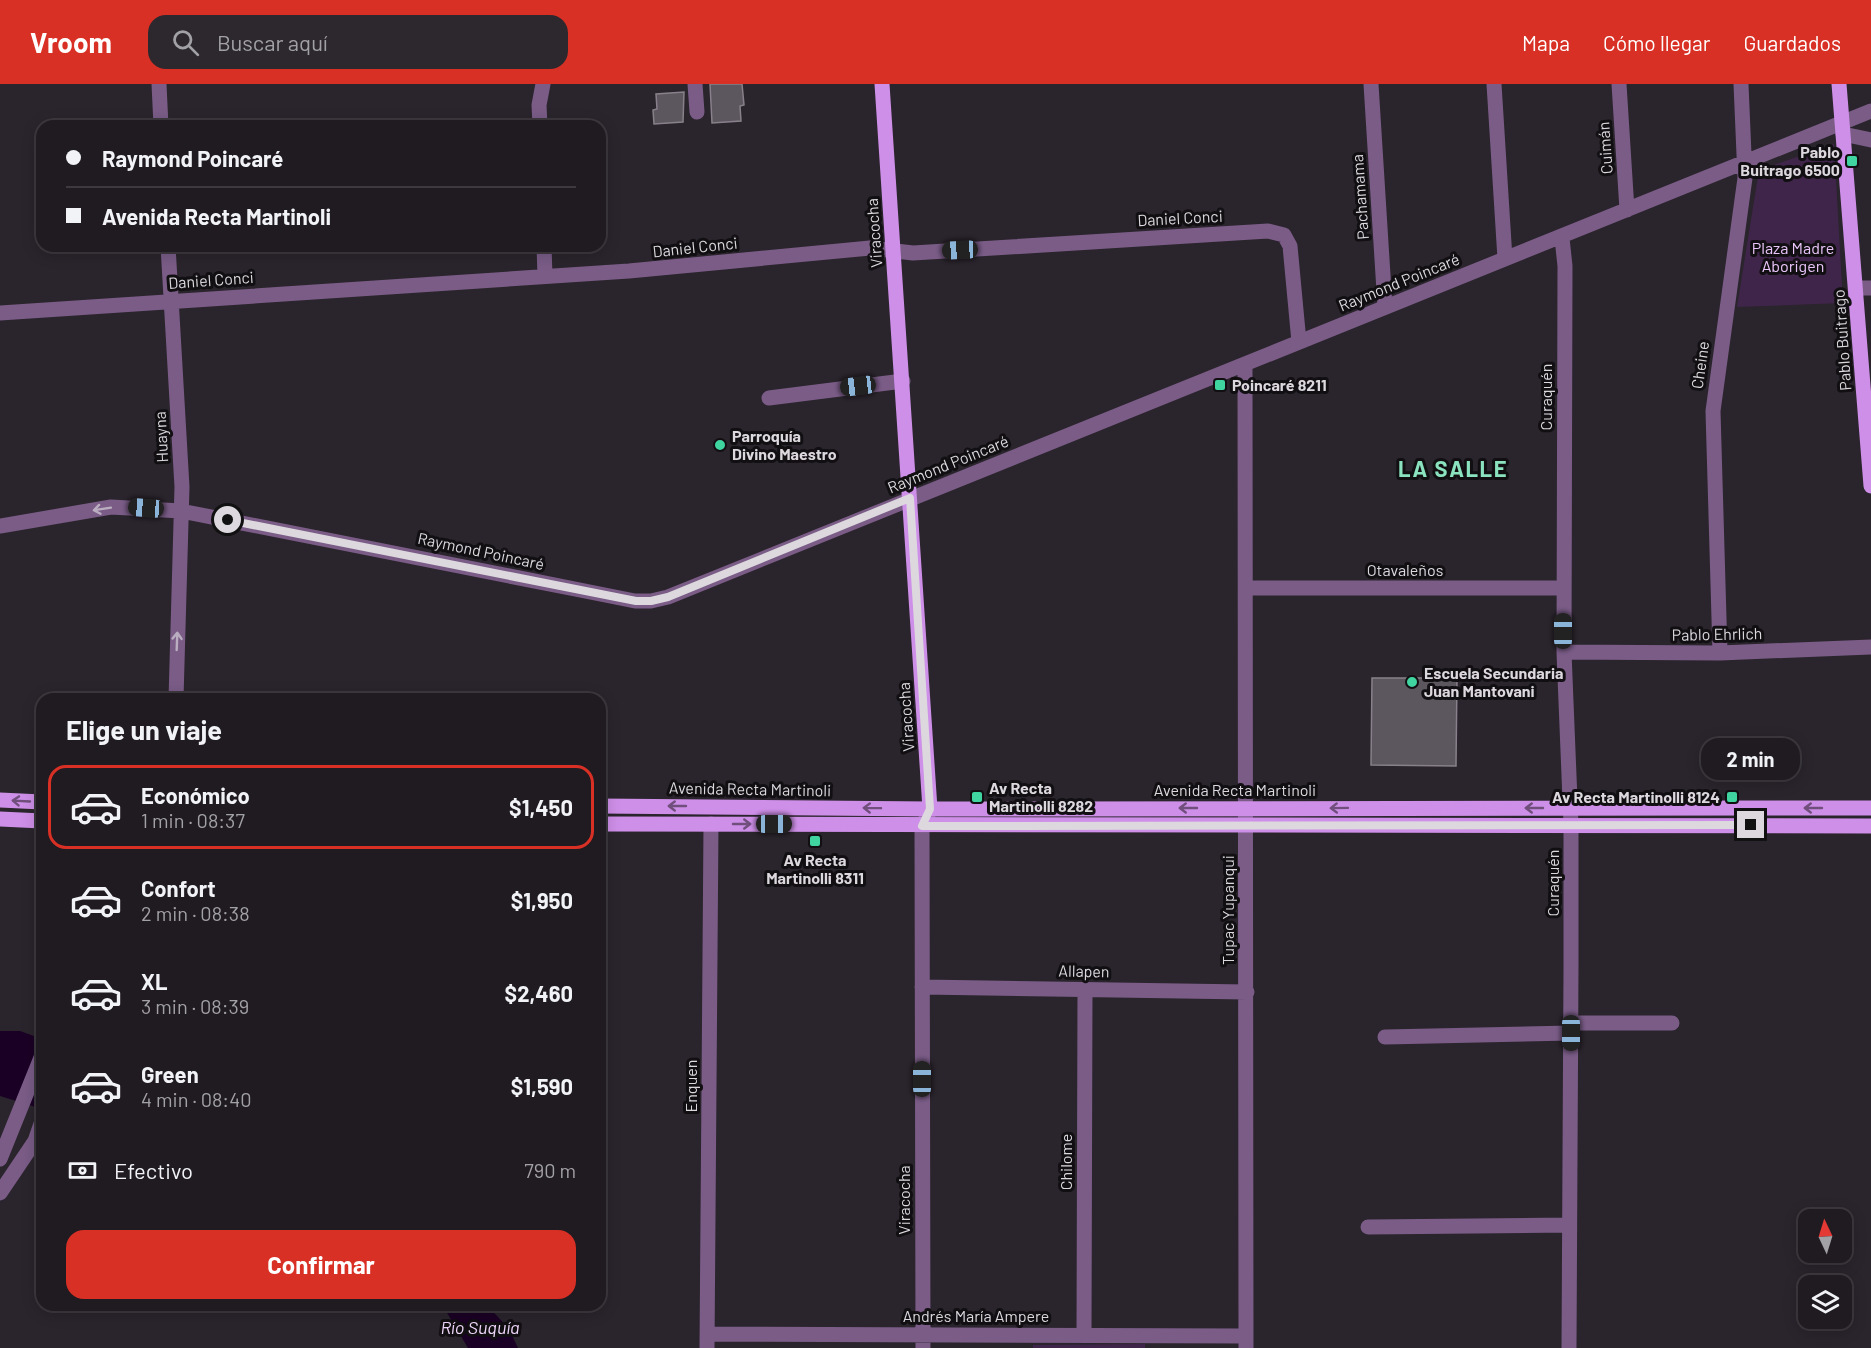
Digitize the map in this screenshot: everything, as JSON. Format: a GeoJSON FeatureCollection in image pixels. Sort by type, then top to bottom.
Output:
{"type":"FeatureCollection","features":[{"type":"Feature","properties":{"kind":"main road","name":"Viracocha"},"geometry":{"type":"LineString","coordinates":[[882,84],[930,809]]}},
{"type":"Feature","properties":{"kind":"main road","name":"Pablo Buitrago"},"geometry":{"type":"LineString","coordinates":[[1839,84],[1842,129],[1864,288],[1871,486]]}},
{"type":"Feature","properties":{"kind":"main road"},"geometry":{"type":"LineString","coordinates":[[0,800],[36,802]]}},
{"type":"Feature","properties":{"kind":"main road","name":"Avenida Recta Martinoli"},"geometry":{"type":"LineString","coordinates":[[606,806],[930,809],[1871,808]]}},
{"type":"Feature","properties":{"kind":"main road"},"geometry":{"type":"LineString","coordinates":[[0,819],[36,821]]}},
{"type":"Feature","properties":{"kind":"main road"},"geometry":{"type":"LineString","coordinates":[[606,824],[1871,826]]}},
{"type":"Feature","properties":{"kind":"street"},"geometry":{"type":"LineString","coordinates":[[159,84],[161,120]]}},
{"type":"Feature","properties":{"kind":"street"},"geometry":{"type":"LineString","coordinates":[[540,120],[539,105],[543,84]]}},
{"type":"Feature","properties":{"kind":"street"},"geometry":{"type":"LineString","coordinates":[[695,84],[697,112]]}},
{"type":"Feature","properties":{"kind":"street","name":"Pachamama"},"geometry":{"type":"LineString","coordinates":[[1371,84],[1386,307]]}},
{"type":"Feature","properties":{"kind":"street"},"geometry":{"type":"LineString","coordinates":[[1494,84],[1505,259]]}},
{"type":"Feature","properties":{"kind":"street","name":"Cuimán"},"geometry":{"type":"LineString","coordinates":[[1619,84],[1627,210]]}},
{"type":"Feature","properties":{"kind":"street","name":"Cheine"},"geometry":{"type":"LineString","coordinates":[[1720,653],[1713,411],[1746,163],[1741,84]]}},
{"type":"Feature","properties":{"kind":"street","name":"Raymond Poincaré"},"geometry":{"type":"LineString","coordinates":[[0,526],[111,507],[181,511],[605,595],[651,601],[668,597],[1505,259],[1563,238],[1627,210],[1746,163],[1842,129],[1871,111]]}},
{"type":"Feature","properties":{"kind":"street"},"geometry":{"type":"LineString","coordinates":[[1842,129],[1871,140]]}},
{"type":"Feature","properties":{"kind":"street","name":"Daniel Conci"},"geometry":{"type":"LineString","coordinates":[[0,313],[629,271],[870,248],[913,253],[1268,231],[1284,236],[1290,246],[1299,342]]}},
{"type":"Feature","properties":{"kind":"street","name":"Curaquén"},"geometry":{"type":"LineString","coordinates":[[1563,238],[1565,266],[1563,588],[1570,825],[1569,1348]]}},
{"type":"Feature","properties":{"kind":"street","name":"Huayna"},"geometry":{"type":"LineString","coordinates":[[168,252],[181,511],[176,693]]}},
{"type":"Feature","properties":{"kind":"street"},"geometry":{"type":"LineString","coordinates":[[544,252],[545,276]]}},
{"type":"Feature","properties":{"kind":"street","name":"Tupac Yupanqui"},"geometry":{"type":"LineString","coordinates":[[1245,365],[1246,1342]]}},
{"type":"Feature","properties":{"kind":"street"},"geometry":{"type":"LineString","coordinates":[[769,398],[903,381]]}},
{"type":"Feature","properties":{"kind":"street","name":"Otavaleños"},"geometry":{"type":"LineString","coordinates":[[1247,588],[1563,588]]}},
{"type":"Feature","properties":{"kind":"street","name":"Pablo Ehrlich"},"geometry":{"type":"LineString","coordinates":[[1564,652],[1720,653],[1871,647]]}},
{"type":"Feature","properties":{"kind":"street","name":"Viracocha"},"geometry":{"type":"LineString","coordinates":[[923,1341],[922,826],[930,809]]}},
{"type":"Feature","properties":{"kind":"street","name":"Enquen"},"geometry":{"type":"LineString","coordinates":[[707,1341],[711,824]]}},
{"type":"Feature","properties":{"kind":"street","name":"Allapen"},"geometry":{"type":"LineString","coordinates":[[922,987],[1246,992]]}},
{"type":"Feature","properties":{"kind":"street","name":"Chilome"},"geometry":{"type":"LineString","coordinates":[[1084,1334],[1085,990]]}},
{"type":"Feature","properties":{"kind":"street"},"geometry":{"type":"LineString","coordinates":[[1384,1037],[1672,1023]]}},
{"type":"Feature","properties":{"kind":"street"},"geometry":{"type":"LineString","coordinates":[[17,1170],[0,1160],[36,1070]]}},
{"type":"Feature","properties":{"kind":"street"},"geometry":{"type":"LineString","coordinates":[[0,1193],[36,1138]]}},
{"type":"Feature","properties":{"kind":"street"},"geometry":{"type":"LineString","coordinates":[[1368,1227],[1569,1225]]}},
{"type":"Feature","properties":{"kind":"street","name":"Andrés María Ampere"},"geometry":{"type":"LineString","coordinates":[[707,1341],[923,1341],[1084,1334],[1246,1342]]}},
{"type":"Feature","properties":{"kind":"green space","name":"Plaza Madre Aborigen"},"geometry":{"type":"Polygon","coordinates":[[[1834,144],[1843,303],[1737,307],[1759,170],[1834,144]]]}},
{"type":"Feature","properties":{"kind":"green space"},"geometry":{"type":"Polygon","coordinates":[[[1145,1344],[1145,1348],[1033,1348],[1033,1345],[1145,1344]]]}},
{"type":"Feature","properties":{"kind":"water"},"geometry":{"type":"Polygon","coordinates":[[[0,1031],[20,1031],[36,1037],[36,1107],[0,1096],[0,1031]]]}},
{"type":"Feature","properties":{"kind":"water","name":"Río Suquía"},"geometry":{"type":"Polygon","coordinates":[[[446,1311],[492,1311],[509,1329],[518,1348],[468,1348],[446,1311]]]}},
{"type":"Feature","properties":{"kind":"building"},"geometry":{"type":"Polygon","coordinates":[[[710,84],[742,84],[744,105],[740,106],[741,121],[712,123],[710,84]]]}},
{"type":"Feature","properties":{"kind":"building"},"geometry":{"type":"Polygon","coordinates":[[[684,92],[683,122],[654,124],[653,110],[657,109],[656,94],[684,92]]]}},
{"type":"Feature","properties":{"kind":"building"},"geometry":{"type":"Polygon","coordinates":[[[1372,678],[1457,678],[1456,766],[1371,765],[1372,678]]]}},
{"type":"Feature","properties":{"kind":"place","name":"Pablo Buitrago 6500"},"geometry":{"type":"Point","coordinates":[1852,161]}},
{"type":"Feature","properties":{"kind":"place","name":"Poincaré 8211"},"geometry":{"type":"Point","coordinates":[1220,385]}},
{"type":"Feature","properties":{"kind":"place","name":"Parroquía Divino Maestro"},"geometry":{"type":"Point","coordinates":[720,445]}},
{"type":"Feature","properties":{"kind":"place","name":"Escuela Secundaria Juan Mantovani"},"geometry":{"type":"Point","coordinates":[1412,682]}},
{"type":"Feature","properties":{"kind":"place","name":"Av Recta Martinolli 8282"},"geometry":{"type":"Point","coordinates":[977,797]}},
{"type":"Feature","properties":{"kind":"place","name":"Av Recta Martinolli 8124"},"geometry":{"type":"Point","coordinates":[1732,797]}},
{"type":"Feature","properties":{"kind":"place","name":"Av Recta Martinolli 8311"},"geometry":{"type":"Point","coordinates":[815,841]}},
{"type":"Feature","properties":{"kind":"district","name":"LA SALLE"},"geometry":{"type":"Point","coordinates":[1453,469]}},
{"type":"Feature","properties":{"kind":"route"},"geometry":{"type":"LineString","coordinates":[[228,520],[636,601],[651,601],[668,597],[910,498],[930,809],[922,826],[1751,825]]}}]}
